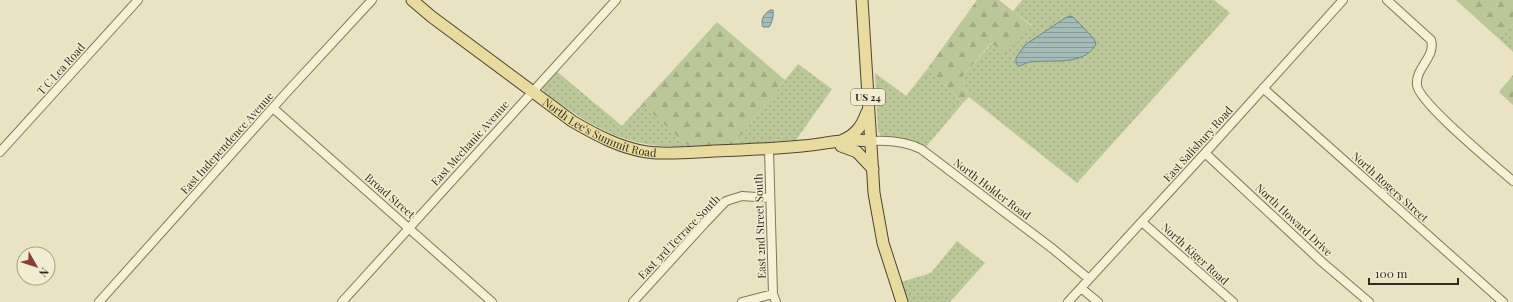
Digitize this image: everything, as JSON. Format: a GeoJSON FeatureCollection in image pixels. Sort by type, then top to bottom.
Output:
{"type":"FeatureCollection","features":[{"type":"Feature","properties":{"kind":"main road","name":"North Lee's Summit Road"},"geometry":{"type":"LineString","coordinates":[[412,0],[432,17],[572,121],[593,134],[619,145],[646,152],[666,154],[769,149],[822,144],[833,147],[841,144],[862,145],[871,141]]}},
{"type":"Feature","properties":{"kind":"main road","name":"US 24"},"geometry":{"type":"LineString","coordinates":[[862,0],[874,193],[879,225],[902,302]]}},
{"type":"Feature","properties":{"kind":"main road"},"geometry":{"type":"LineString","coordinates":[[868,109],[859,129],[841,144],[857,152],[873,169]]}},
{"type":"Feature","properties":{"kind":"street","name":"T C Lea Road"},"geometry":{"type":"LineString","coordinates":[[0,152],[138,0]]}},
{"type":"Feature","properties":{"kind":"street","name":"East Independence Avenue"},"geometry":{"type":"LineString","coordinates":[[99,302],[372,0]]}},
{"type":"Feature","properties":{"kind":"street","name":"East Mechanic Avenue"},"geometry":{"type":"LineString","coordinates":[[342,302],[616,0]]}},
{"type":"Feature","properties":{"kind":"street","name":"East Salisbury Road"},"geometry":{"type":"LineString","coordinates":[[1068,302],[1343,0]]}},
{"type":"Feature","properties":{"kind":"street"},"geometry":{"type":"LineString","coordinates":[[1388,0],[1431,40],[1432,52],[1416,78],[1417,87],[1421,96],[1434,111],[1513,181]]}},
{"type":"Feature","properties":{"kind":"street","name":"North Rogers Street"},"geometry":{"type":"LineString","coordinates":[[1263,88],[1503,302]]}},
{"type":"Feature","properties":{"kind":"street","name":"Broad Street"},"geometry":{"type":"LineString","coordinates":[[273,108],[492,302]]}},
{"type":"Feature","properties":{"kind":"street","name":"North Holder Road"},"geometry":{"type":"LineString","coordinates":[[871,141],[886,140],[901,142],[921,149],[1053,249],[1089,279]]}},
{"type":"Feature","properties":{"kind":"street","name":"East 2nd Street South"},"geometry":{"type":"LineString","coordinates":[[769,149],[769,198],[773,294],[776,302]]}},
{"type":"Feature","properties":{"kind":"street","name":"North Howard Drive"},"geometry":{"type":"LineString","coordinates":[[1205,153],[1322,262],[1369,302]]}},
{"type":"Feature","properties":{"kind":"street","name":"East 3rd Terrace South"},"geometry":{"type":"LineString","coordinates":[[633,302],[726,201],[742,196],[769,198]]}},
{"type":"Feature","properties":{"kind":"street","name":"North Kiger Road"},"geometry":{"type":"LineString","coordinates":[[1142,222],[1233,302]]}},
{"type":"Feature","properties":{"kind":"street"},"geometry":{"type":"LineString","coordinates":[[1081,288],[1098,302]]}},
{"type":"Feature","properties":{"kind":"street"},"geometry":{"type":"LineString","coordinates":[[742,302],[773,294]]}},
{"type":"Feature","properties":{"kind":"green space"},"geometry":{"type":"Polygon","coordinates":[[[977,0],[999,0],[1032,26],[1006,53],[991,43],[962,77],[969,97],[963,103],[928,68],[977,0]]]}},
{"type":"Feature","properties":{"kind":"green space"},"geometry":{"type":"Polygon","coordinates":[[[1022,0],[1214,0],[1230,13],[1077,183],[969,97],[962,77],[992,43],[1032,25],[1013,11],[1022,0]]]}},
{"type":"Feature","properties":{"kind":"green space"},"geometry":{"type":"Polygon","coordinates":[[[1456,0],[1513,0],[1513,24],[1498,38],[1456,0]]]}},
{"type":"Feature","properties":{"kind":"green space"},"geometry":{"type":"Polygon","coordinates":[[[717,22],[785,80],[733,145],[689,147],[642,104],[717,22]]]}},
{"type":"Feature","properties":{"kind":"green space"},"geometry":{"type":"Polygon","coordinates":[[[1513,24],[1513,52],[1498,38],[1513,24]]]}},
{"type":"Feature","properties":{"kind":"green space"},"geometry":{"type":"Polygon","coordinates":[[[798,64],[832,89],[796,140],[733,145],[798,64]]]}},
{"type":"Feature","properties":{"kind":"green space"},"geometry":{"type":"Polygon","coordinates":[[[928,68],[963,103],[925,148],[908,140],[881,136],[878,131],[875,73],[906,96],[928,68]]]}},
{"type":"Feature","properties":{"kind":"green space"},"geometry":{"type":"Polygon","coordinates":[[[555,70],[622,126],[642,104],[689,147],[657,146],[631,141],[605,131],[592,124],[544,92],[544,83],[555,70]]]}},
{"type":"Feature","properties":{"kind":"green space"},"geometry":{"type":"Polygon","coordinates":[[[1513,75],[1513,105],[1499,92],[1513,75]]]}},
{"type":"Feature","properties":{"kind":"green space"},"geometry":{"type":"Polygon","coordinates":[[[957,241],[985,263],[950,302],[909,302],[901,282],[931,273],[957,241]]]}},
{"type":"Feature","properties":{"kind":"water"},"geometry":{"type":"Polygon","coordinates":[[[770,10],[773,10],[771,24],[769,27],[763,27],[763,17],[770,10]]]}},
{"type":"Feature","properties":{"kind":"water"},"geometry":{"type":"Polygon","coordinates":[[[1070,16],[1073,17],[1094,39],[1096,44],[1091,51],[1075,59],[1037,61],[1018,66],[1016,63],[1016,58],[1025,45],[1070,16]]]}}]}
